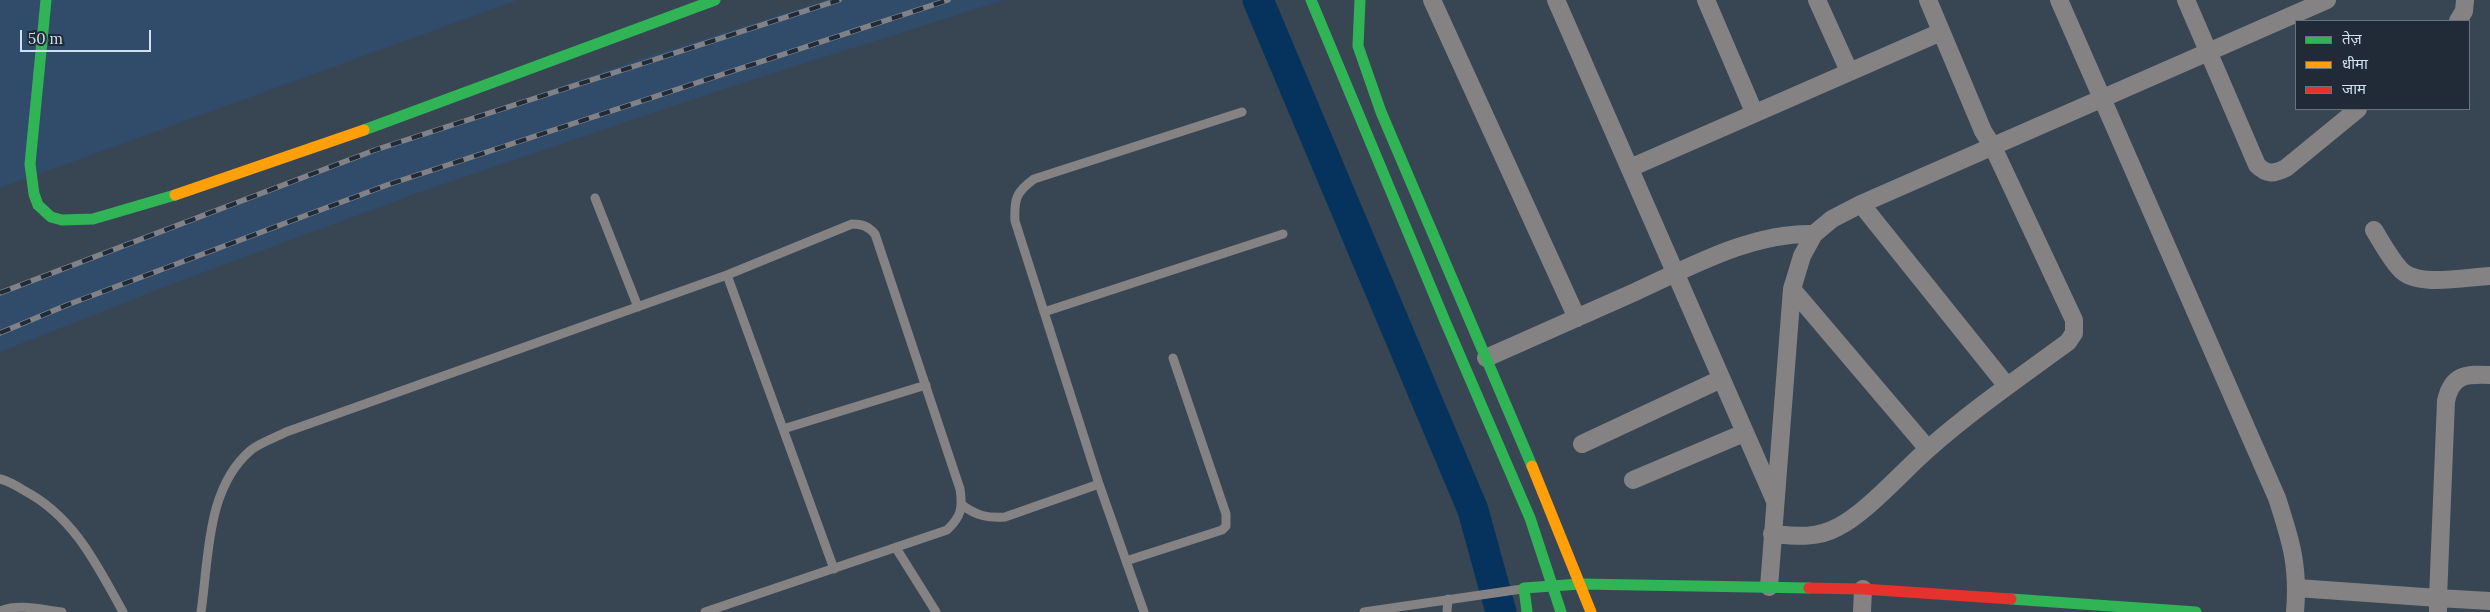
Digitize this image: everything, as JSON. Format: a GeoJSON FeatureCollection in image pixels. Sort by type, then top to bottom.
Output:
{"type":"FeatureCollection","features":[{"type":"Feature","properties":{"kind":"street"},"geometry":{"type":"LineString","coordinates":[[46,0],[30,164],[32,190],[38,206],[51,218],[71,221],[93,219],[254,171],[356,135],[514,74],[639,31],[715,0]]}},
{"type":"Feature","properties":{"kind":"street"},"geometry":{"type":"LineString","coordinates":[[1311,0],[1465,368],[1529,514],[1555,584],[1561,612]]}},
{"type":"Feature","properties":{"kind":"street"},"geometry":{"type":"LineString","coordinates":[[1360,0],[1358,46],[1361,59],[1385,121],[1591,612]]}},
{"type":"Feature","properties":{"kind":"street"},"geometry":{"type":"LineString","coordinates":[[1432,0],[1577,318]]}},
{"type":"Feature","properties":{"kind":"street"},"geometry":{"type":"LineString","coordinates":[[1556,0],[1677,273],[1720,379],[1775,501]]}},
{"type":"Feature","properties":{"kind":"street"},"geometry":{"type":"LineString","coordinates":[[1706,0],[1754,112]]}},
{"type":"Feature","properties":{"kind":"street"},"geometry":{"type":"LineString","coordinates":[[1817,0],[1849,71]]}},
{"type":"Feature","properties":{"kind":"street"},"geometry":{"type":"LineString","coordinates":[[1772,534],[1804,537],[1820,535],[1839,527],[1858,513],[1928,449],[2007,386],[2068,342],[2074,333],[2074,320],[1993,147],[1983,131],[1928,0]]}},
{"type":"Feature","properties":{"kind":"street"},"geometry":{"type":"LineString","coordinates":[[2059,0],[2277,498],[2294,551],[2297,588],[2295,612]]}},
{"type":"Feature","properties":{"kind":"street"},"geometry":{"type":"LineString","coordinates":[[2186,0],[2257,165],[2264,172],[2274,173],[2286,168],[2357,110]]}},
{"type":"Feature","properties":{"kind":"street"},"geometry":{"type":"LineString","coordinates":[[2459,20],[2464,11],[2465,0]]}},
{"type":"Feature","properties":{"kind":"street"},"geometry":{"type":"LineString","coordinates":[[1769,587],[1792,289],[1802,256],[1814,234],[1832,218],[1861,204],[2319,2]]}},
{"type":"Feature","properties":{"kind":"street"},"geometry":{"type":"LineString","coordinates":[[1630,168],[1754,112],[1941,32]]}},
{"type":"Feature","properties":{"kind":"street"},"geometry":{"type":"LineString","coordinates":[[1861,204],[2007,386]]}},
{"type":"Feature","properties":{"kind":"street"},"geometry":{"type":"LineString","coordinates":[[2374,230],[2400,270],[2411,278],[2425,281],[2490,276]]}},
{"type":"Feature","properties":{"kind":"street"},"geometry":{"type":"LineString","coordinates":[[1486,358],[1677,273],[1762,238],[1792,233],[1814,234]]}},
{"type":"Feature","properties":{"kind":"street"},"geometry":{"type":"LineString","coordinates":[[1792,289],[1928,449]]}},
{"type":"Feature","properties":{"kind":"street"},"geometry":{"type":"LineString","coordinates":[[2438,605],[2446,400],[2449,386],[2461,376],[2490,375]]}},
{"type":"Feature","properties":{"kind":"street"},"geometry":{"type":"LineString","coordinates":[[1582,444],[1720,379]]}},
{"type":"Feature","properties":{"kind":"street"},"geometry":{"type":"LineString","coordinates":[[1633,480],[1744,433]]}},
{"type":"Feature","properties":{"kind":"street"},"geometry":{"type":"LineString","coordinates":[[1527,612],[1524,588],[1580,584],[1863,589],[2196,612]]}},
{"type":"Feature","properties":{"kind":"street"},"geometry":{"type":"LineString","coordinates":[[2297,588],[2438,605],[2490,601]]}},
{"type":"Feature","properties":{"kind":"street"},"geometry":{"type":"LineString","coordinates":[[1862,612],[1863,589]]}},
{"type":"Feature","properties":{"kind":"lane"},"geometry":{"type":"LineString","coordinates":[[1144,612],[1099,484],[1015,221],[1014,206],[1020,190],[1034,179],[1242,112]]}},
{"type":"Feature","properties":{"kind":"lane"},"geometry":{"type":"LineString","coordinates":[[595,198],[638,307]]}},
{"type":"Feature","properties":{"kind":"lane"},"geometry":{"type":"LineString","coordinates":[[201,612],[215,510],[226,479],[252,450],[286,432],[727,275],[852,224],[861,224],[869,227],[875,234],[960,489],[962,506],[958,519],[948,530],[705,612]]}},
{"type":"Feature","properties":{"kind":"lane"},"geometry":{"type":"LineString","coordinates":[[1044,312],[1283,234]]}},
{"type":"Feature","properties":{"kind":"lane"},"geometry":{"type":"LineString","coordinates":[[727,275],[834,569]]}},
{"type":"Feature","properties":{"kind":"lane"},"geometry":{"type":"LineString","coordinates":[[1126,561],[1222,530],[1226,526],[1227,520],[1173,358]]}},
{"type":"Feature","properties":{"kind":"lane"},"geometry":{"type":"LineString","coordinates":[[783,430],[926,385]]}},
{"type":"Feature","properties":{"kind":"lane"},"geometry":{"type":"LineString","coordinates":[[0,479],[42,500],[70,525],[95,561],[123,612]]}},
{"type":"Feature","properties":{"kind":"lane"},"geometry":{"type":"LineString","coordinates":[[962,506],[977,515],[989,518],[1005,517],[1099,484]]}},
{"type":"Feature","properties":{"kind":"lane"},"geometry":{"type":"LineString","coordinates":[[896,548],[936,612]]}},
{"type":"Feature","properties":{"kind":"lane"},"geometry":{"type":"LineString","coordinates":[[1364,612],[1524,588]]}},
{"type":"Feature","properties":{"kind":"lane"},"geometry":{"type":"LineString","coordinates":[[1447,612],[1448,599]]}},
{"type":"Feature","properties":{"kind":"lane"},"geometry":{"type":"LineString","coordinates":[[0,611],[7,608],[20,607],[62,612]]}},
{"type":"Feature","properties":{"kind":"shaded area"},"geometry":{"type":"Polygon","coordinates":[[[0,0],[517,0],[0,188],[0,0]]]}},
{"type":"Feature","properties":{"kind":"shaded area"},"geometry":{"type":"Polygon","coordinates":[[[827,0],[1004,0],[717,91],[420,192],[169,285],[0,352],[0,293],[148,233],[385,147],[643,58],[827,0]]]}},
{"type":"Feature","properties":{"kind":"waterway"},"geometry":{"type":"LineString","coordinates":[[1258,0],[1473,510],[1501,612]]}},
{"type":"Feature","properties":{"kind":"railway"},"geometry":{"type":"LineString","coordinates":[[0,293],[375,150],[839,0]]}},
{"type":"Feature","properties":{"kind":"railway"},"geometry":{"type":"LineString","coordinates":[[0,333],[67,305],[387,185],[948,0]]}},
{"type":"Feature","properties":{"kind":"traffic: fast"},"geometry":{"type":"LineString","coordinates":[[46,0],[30,164],[34,194],[38,205],[51,217],[62,220],[93,219],[175,195]]}},
{"type":"Feature","properties":{"kind":"traffic: fast"},"geometry":{"type":"LineString","coordinates":[[364,130],[715,0]]}},
{"type":"Feature","properties":{"kind":"traffic: fast"},"geometry":{"type":"LineString","coordinates":[[1311,0],[1445,321],[1530,518],[1561,612]]}},
{"type":"Feature","properties":{"kind":"traffic: fast"},"geometry":{"type":"LineString","coordinates":[[1360,0],[1358,46],[1381,112],[1532,466]]}},
{"type":"Feature","properties":{"kind":"traffic: fast"},"geometry":{"type":"LineString","coordinates":[[1527,612],[1524,588],[1580,584],[1809,588]]}},
{"type":"Feature","properties":{"kind":"traffic: fast"},"geometry":{"type":"LineString","coordinates":[[2011,599],[2196,612]]}},
{"type":"Feature","properties":{"kind":"traffic: slow"},"geometry":{"type":"LineString","coordinates":[[175,195],[364,130]]}},
{"type":"Feature","properties":{"kind":"traffic: slow"},"geometry":{"type":"LineString","coordinates":[[1532,466],[1591,612]]}},
{"type":"Feature","properties":{"kind":"traffic: jam"},"geometry":{"type":"LineString","coordinates":[[1809,588],[1863,589],[2011,599]]}}]}
